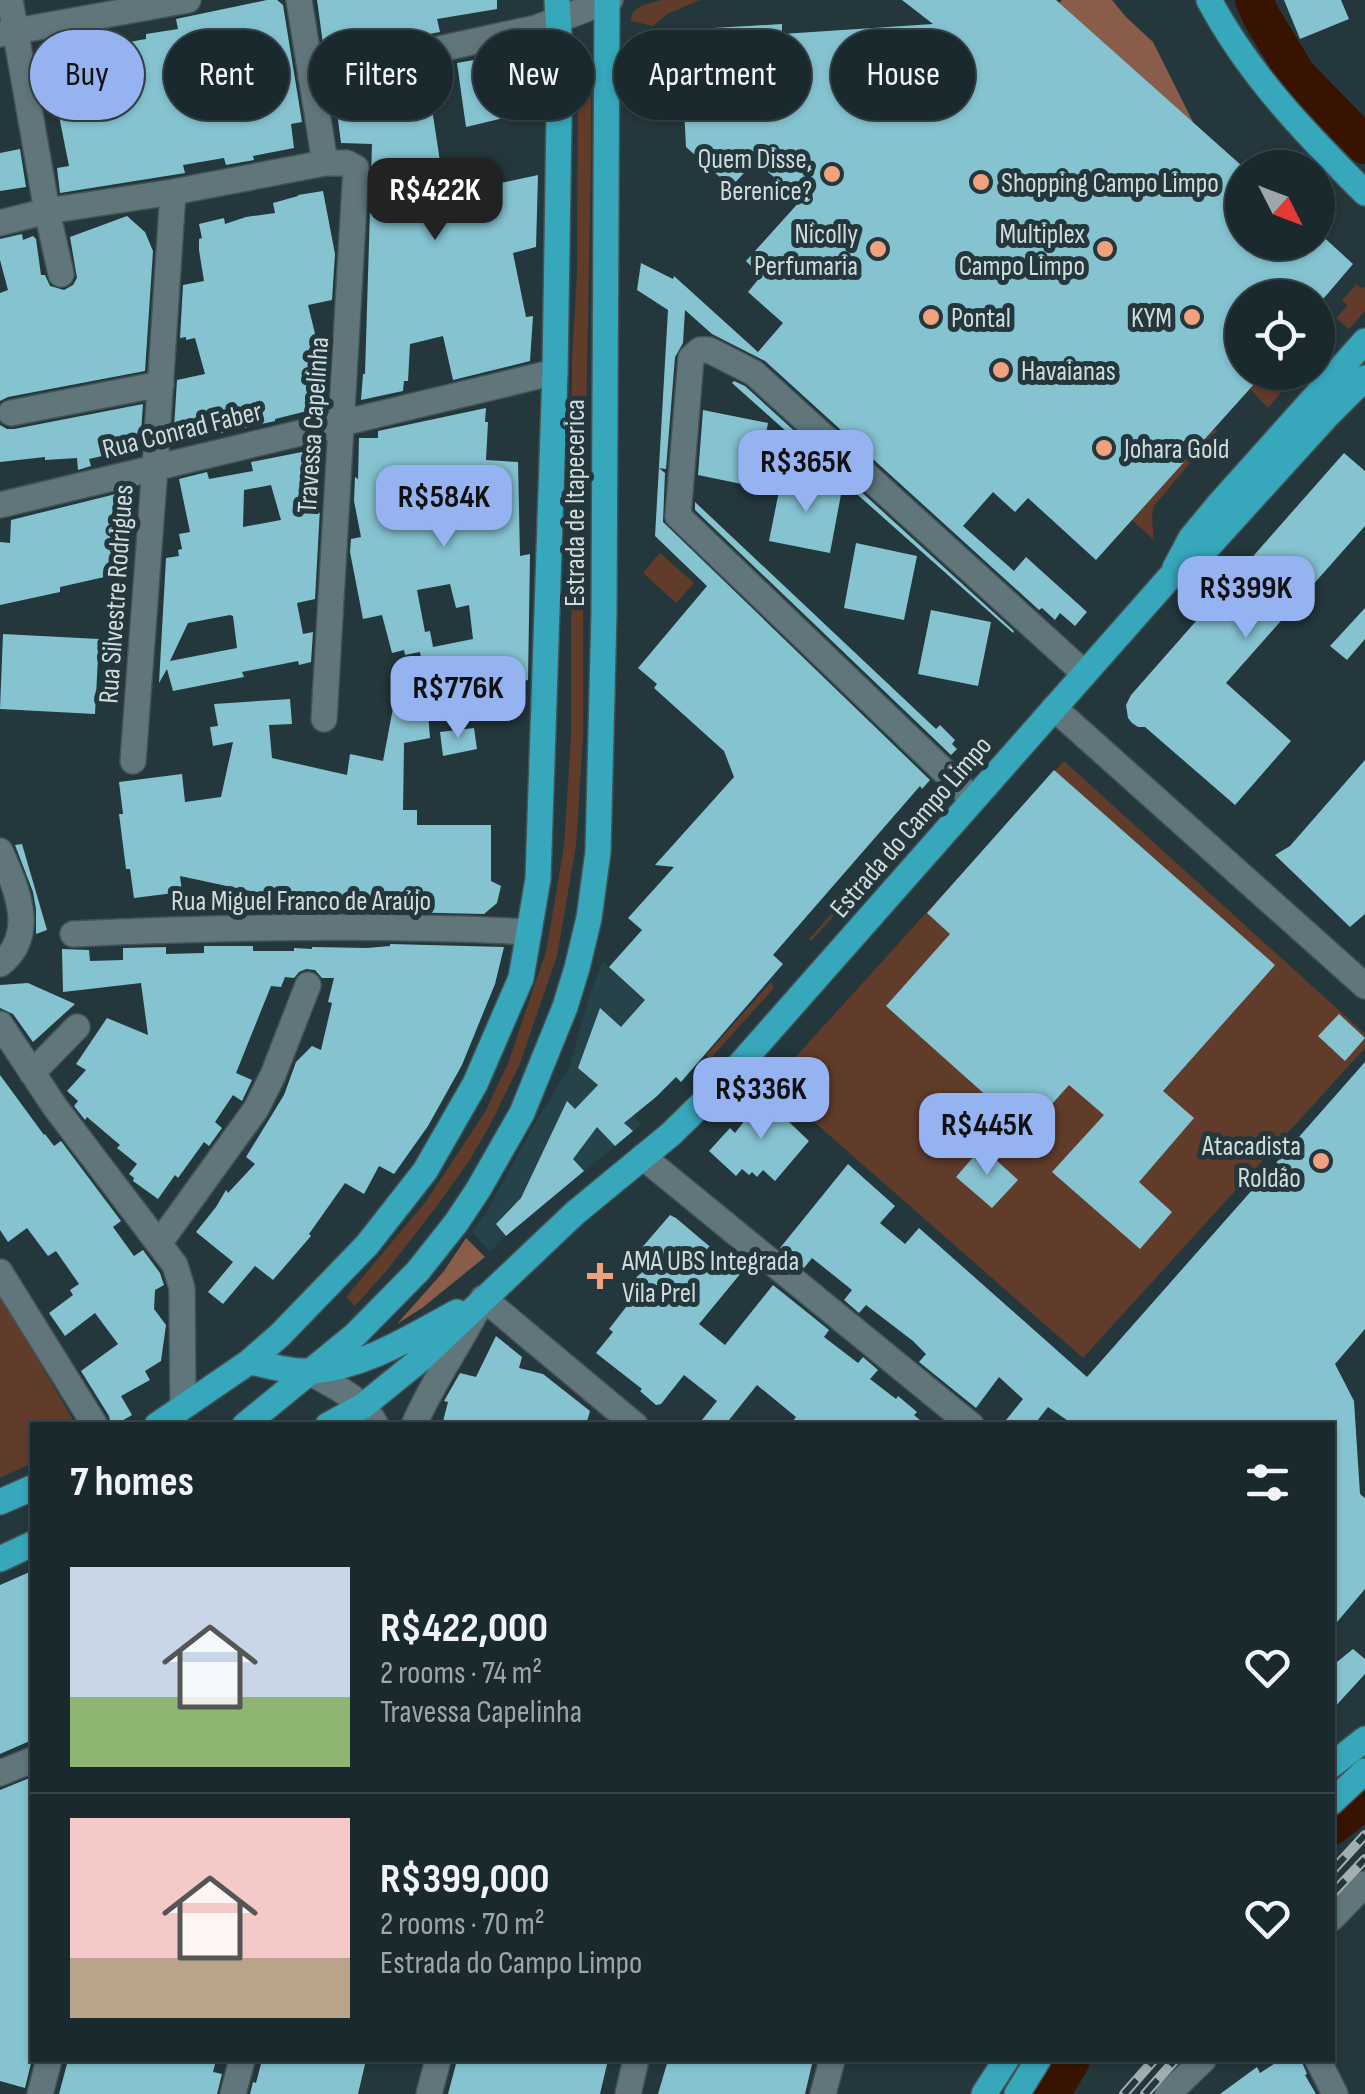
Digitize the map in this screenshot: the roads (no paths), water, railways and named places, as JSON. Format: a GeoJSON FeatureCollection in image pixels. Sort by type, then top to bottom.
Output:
{"type":"FeatureCollection","features":[{"type":"Feature","properties":{"kind":"main road","name":"Estrada de Itapecerica"},"geometry":{"type":"LineString","coordinates":[[249,1422],[355,1335],[418,1271],[456,1223],[522,1112],[577,968],[598,852],[608,0]]}},
{"type":"Feature","properties":{"kind":"main road"},"geometry":{"type":"LineString","coordinates":[[1210,0],[1258,78],[1365,211]]}},
{"type":"Feature","properties":{"kind":"main road","name":"Estrada de Itapecerica"},"geometry":{"type":"LineString","coordinates":[[161,1422],[249,1362],[367,1245],[424,1171],[475,1084],[521,978],[538,879],[555,372],[558,9]]}},
{"type":"Feature","properties":{"kind":"main road"},"geometry":{"type":"LineString","coordinates":[[1303,131],[1365,193]]}},
{"type":"Feature","properties":{"kind":"main road"},"geometry":{"type":"LineString","coordinates":[[1170,577],[1191,538],[1365,340]]}},
{"type":"Feature","properties":{"kind":"main road","name":"Estrada do Campo Limpo"},"geometry":{"type":"LineString","coordinates":[[342,1422],[370,1416],[484,1298],[575,1213],[671,1134],[728,1078],[1170,577],[1208,548],[1365,378]]}},
{"type":"Feature","properties":{"kind":"main road","name":"Estrada do Campo Limpo"},"geometry":{"type":"LineString","coordinates":[[249,1362],[309,1372],[354,1364],[484,1298]]}},
{"type":"Feature","properties":{"kind":"main road"},"geometry":{"type":"LineString","coordinates":[[0,1502],[30,1489]]}},
{"type":"Feature","properties":{"kind":"main road"},"geometry":{"type":"LineString","coordinates":[[0,1559],[30,1545]]}},
{"type":"Feature","properties":{"kind":"main road"},"geometry":{"type":"LineString","coordinates":[[1335,1763],[1365,1739]]}},
{"type":"Feature","properties":{"kind":"main road"},"geometry":{"type":"LineString","coordinates":[[1335,1799],[1365,1771]]}},
{"type":"Feature","properties":{"kind":"main road"},"geometry":{"type":"LineString","coordinates":[[984,2094],[1005,2062]]}},
{"type":"Feature","properties":{"kind":"main road"},"geometry":{"type":"LineString","coordinates":[[1017,2094],[1037,2062]]}},
{"type":"Feature","properties":{"kind":"street"},"geometry":{"type":"LineString","coordinates":[[10,0],[8,33],[61,274]]}},
{"type":"Feature","properties":{"kind":"street"},"geometry":{"type":"LineString","coordinates":[[8,33],[188,0]]}},
{"type":"Feature","properties":{"kind":"street"},"geometry":{"type":"LineString","coordinates":[[299,0],[309,59]]}},
{"type":"Feature","properties":{"kind":"street"},"geometry":{"type":"LineString","coordinates":[[453,46],[536,28],[558,9],[608,0]]}},
{"type":"Feature","properties":{"kind":"street"},"geometry":{"type":"LineString","coordinates":[[0,223],[47,211],[326,164],[319,120]]}},
{"type":"Feature","properties":{"kind":"street","name":"Travessa Capelinha"},"geometry":{"type":"LineString","coordinates":[[324,719],[357,174],[348,163],[326,164]]}},
{"type":"Feature","properties":{"kind":"street","name":"Rua Silvestre Rodrigues"},"geometry":{"type":"LineString","coordinates":[[133,761],[172,192]]}},
{"type":"Feature","properties":{"kind":"street"},"geometry":{"type":"LineString","coordinates":[[973,798],[682,523],[678,516],[691,358],[700,350],[709,350],[754,372],[1084,673]]}},
{"type":"Feature","properties":{"kind":"street","name":"Rua Conrad Faber"},"geometry":{"type":"LineString","coordinates":[[0,505],[555,372]]}},
{"type":"Feature","properties":{"kind":"street"},"geometry":{"type":"LineString","coordinates":[[11,413],[161,384]]}},
{"type":"Feature","properties":{"kind":"street"},"geometry":{"type":"LineString","coordinates":[[1054,708],[1365,986]]}},
{"type":"Feature","properties":{"kind":"street"},"geometry":{"type":"LineString","coordinates":[[0,851],[16,889],[23,920],[13,952],[0,964]]}},
{"type":"Feature","properties":{"kind":"street","name":"Rua Miguel Franco de Araújo"},"geometry":{"type":"LineString","coordinates":[[73,934],[295,928],[529,932]]}},
{"type":"Feature","properties":{"kind":"street"},"geometry":{"type":"LineString","coordinates":[[160,1242],[256,1109],[308,985]]}},
{"type":"Feature","properties":{"kind":"street"},"geometry":{"type":"LineString","coordinates":[[0,1024],[175,1265],[182,1288],[183,1406]]}},
{"type":"Feature","properties":{"kind":"street"},"geometry":{"type":"LineString","coordinates":[[32,1073],[77,1027]]}},
{"type":"Feature","properties":{"kind":"street"},"geometry":{"type":"LineString","coordinates":[[643,1157],[967,1422]]}},
{"type":"Feature","properties":{"kind":"street"},"geometry":{"type":"LineString","coordinates":[[0,1272],[93,1422]]}},
{"type":"Feature","properties":{"kind":"street"},"geometry":{"type":"LineString","coordinates":[[415,1422],[437,1376],[484,1298],[604,1414]]}},
{"type":"Feature","properties":{"kind":"street"},"geometry":{"type":"LineString","coordinates":[[309,1372],[370,1416]]}},
{"type":"Feature","properties":{"kind":"street"},"geometry":{"type":"LineString","coordinates":[[0,1772],[30,1761]]}},
{"type":"Feature","properties":{"kind":"street"},"geometry":{"type":"LineString","coordinates":[[1335,1915],[1365,1884]]}},
{"type":"Feature","properties":{"kind":"street"},"geometry":{"type":"LineString","coordinates":[[40,2094],[48,2062]]}},
{"type":"Feature","properties":{"kind":"street"},"geometry":{"type":"LineString","coordinates":[[233,2094],[241,2062]]}},
{"type":"Feature","properties":{"kind":"street"},"geometry":{"type":"LineString","coordinates":[[429,2094],[437,2062]]}},
{"type":"Feature","properties":{"kind":"street"},"geometry":{"type":"LineString","coordinates":[[628,2094],[636,2062]]}},
{"type":"Feature","properties":{"kind":"street"},"geometry":{"type":"LineString","coordinates":[[823,2094],[831,2062]]}},
{"type":"Feature","properties":{"kind":"street"},"geometry":{"type":"LineString","coordinates":[[1168,2094],[1200,2062]]}},
{"type":"Feature","properties":{"kind":"street"},"geometry":{"type":"LineString","coordinates":[[1319,2062],[1335,2094]]}},
{"type":"Feature","properties":{"kind":"waterway"},"geometry":{"type":"LineString","coordinates":[[1254,0],[1297,75],[1365,145]]}},
{"type":"Feature","properties":{"kind":"waterway"},"geometry":{"type":"LineString","coordinates":[[1335,1824],[1365,1800]]}},
{"type":"Feature","properties":{"kind":"waterway"},"geometry":{"type":"LineString","coordinates":[[1051,2094],[1070,2062]]}},
{"type":"Feature","properties":{"kind":"railway"},"geometry":{"type":"LineString","coordinates":[[1335,1868],[1365,1835]]}},
{"type":"Feature","properties":{"kind":"railway"},"geometry":{"type":"LineString","coordinates":[[1335,1891],[1365,1859]]}},
{"type":"Feature","properties":{"kind":"railway"},"geometry":{"type":"LineString","coordinates":[[1124,2094],[1152,2062]]}},
{"type":"Feature","properties":{"kind":"railway"},"geometry":{"type":"LineString","coordinates":[[1145,2094],[1173,2062]]}},
{"type":"Feature","properties":{"kind":"place","name":"Quem Disse, Berenice?"},"geometry":{"type":"Point","coordinates":[832,174]}},
{"type":"Feature","properties":{"kind":"place","name":"Shopping Campo Limpo"},"geometry":{"type":"Point","coordinates":[981,182]}},
{"type":"Feature","properties":{"kind":"place","name":"Nicolly Perfumaria"},"geometry":{"type":"Point","coordinates":[878,249]}},
{"type":"Feature","properties":{"kind":"place","name":"Multiplex Campo Limpo"},"geometry":{"type":"Point","coordinates":[1105,249]}},
{"type":"Feature","properties":{"kind":"place","name":"Pontal"},"geometry":{"type":"Point","coordinates":[931,317]}},
{"type":"Feature","properties":{"kind":"place","name":"KYM"},"geometry":{"type":"Point","coordinates":[1192,317]}},
{"type":"Feature","properties":{"kind":"place","name":"Havaianas"},"geometry":{"type":"Point","coordinates":[1001,370]}},
{"type":"Feature","properties":{"kind":"place","name":"Johara Gold"},"geometry":{"type":"Point","coordinates":[1104,448]}},
{"type":"Feature","properties":{"kind":"place","name":"Atacadista Roldão"},"geometry":{"type":"Point","coordinates":[1321,1161]}},
{"type":"Feature","properties":{"kind":"place","name":"AMA UBS Integrada Vila Prel"},"geometry":{"type":"Point","coordinates":[600,1276]}}]}
